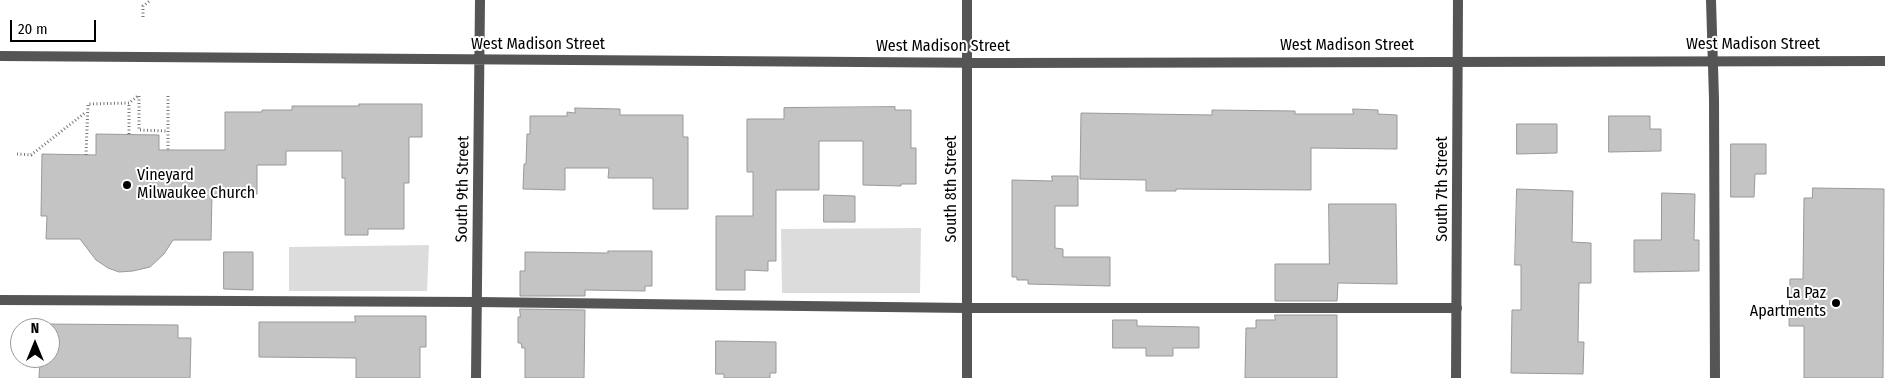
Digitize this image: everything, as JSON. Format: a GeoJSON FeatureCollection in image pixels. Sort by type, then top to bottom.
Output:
{"type":"FeatureCollection","features":[{"type":"Feature","properties":{"kind":"street","name":"South 9th Street"},"geometry":{"type":"LineString","coordinates":[[476,378],[480,0]]}},
{"type":"Feature","properties":{"kind":"street","name":"South 8th Street"},"geometry":{"type":"LineString","coordinates":[[967,0],[967,378]]}},
{"type":"Feature","properties":{"kind":"street","name":"South 7th Street"},"geometry":{"type":"LineString","coordinates":[[1456,378],[1458,0]]}},
{"type":"Feature","properties":{"kind":"street"},"geometry":{"type":"LineString","coordinates":[[1711,0],[1715,378]]}},
{"type":"Feature","properties":{"kind":"street","name":"West Madison Street"},"geometry":{"type":"LineString","coordinates":[[0,56],[967,62],[1885,61]]}},
{"type":"Feature","properties":{"kind":"street"},"geometry":{"type":"LineString","coordinates":[[0,300],[477,302],[967,308],[1457,308]]}},
{"type":"Feature","properties":{"kind":"path"},"geometry":{"type":"LineString","coordinates":[[142,17],[142,6],[151,0]]}},
{"type":"Feature","properties":{"kind":"path"},"geometry":{"type":"LineString","coordinates":[[86,155],[88,104],[129,103],[139,95],[139,130],[168,131]]}},
{"type":"Feature","properties":{"kind":"path"},"geometry":{"type":"LineString","coordinates":[[168,96],[168,150]]}},
{"type":"Feature","properties":{"kind":"path"},"geometry":{"type":"LineString","coordinates":[[129,103],[129,134]]}},
{"type":"Feature","properties":{"kind":"path"},"geometry":{"type":"LineString","coordinates":[[17,154],[31,155],[87,112]]}},
{"type":"Feature","properties":{"kind":"shaded area"},"geometry":{"type":"Polygon","coordinates":[[[921,228],[920,293],[782,293],[781,229],[921,228]]]}},
{"type":"Feature","properties":{"kind":"shaded area"},"geometry":{"type":"Polygon","coordinates":[[[429,245],[427,291],[289,291],[289,247],[429,245]]]}},
{"type":"Feature","properties":{"kind":"building"},"geometry":{"type":"Polygon","coordinates":[[[359,104],[422,104],[422,137],[409,137],[409,183],[404,183],[404,229],[368,229],[368,235],[345,235],[345,178],[342,178],[342,151],[286,151],[286,165],[257,165],[257,194],[212,194],[211,240],[173,240],[164,254],[150,267],[119,272],[108,268],[96,260],[80,239],[46,239],[47,216],[41,216],[42,154],[96,155],[96,134],[159,135],[159,150],[225,150],[225,112],[262,112],[262,110],[292,110],[292,106],[359,106],[359,104]]]}},
{"type":"Feature","properties":{"kind":"building"},"geometry":{"type":"Polygon","coordinates":[[[895,107],[895,110],[911,110],[911,148],[916,148],[916,184],[901,184],[901,186],[863,185],[863,141],[819,141],[819,190],[776,190],[776,261],[768,261],[768,271],[745,270],[745,290],[716,290],[716,216],[753,216],[753,172],[747,172],[747,119],[784,119],[784,108],[895,107]]]}},
{"type":"Feature","properties":{"kind":"building"},"geometry":{"type":"Polygon","coordinates":[[[575,108],[620,109],[620,115],[683,115],[683,137],[688,137],[688,209],[653,209],[653,178],[608,178],[609,168],[565,168],[565,190],[523,189],[527,134],[530,134],[530,116],[567,116],[567,112],[575,113],[575,108]]]}},
{"type":"Feature","properties":{"kind":"building"},"geometry":{"type":"Polygon","coordinates":[[[1353,109],[1378,110],[1378,114],[1397,115],[1397,149],[1311,148],[1311,190],[1176,189],[1176,191],[1146,191],[1146,180],[1080,179],[1081,113],[1212,115],[1212,110],[1295,111],[1295,114],[1353,114],[1353,109]]]}},
{"type":"Feature","properties":{"kind":"building"},"geometry":{"type":"Polygon","coordinates":[[[1609,116],[1650,116],[1650,129],[1661,129],[1661,151],[1609,152],[1609,116]]]}},
{"type":"Feature","properties":{"kind":"building"},"geometry":{"type":"Polygon","coordinates":[[[1517,124],[1557,124],[1557,153],[1517,154],[1517,124]]]}},
{"type":"Feature","properties":{"kind":"building"},"geometry":{"type":"Polygon","coordinates":[[[1731,144],[1766,144],[1766,174],[1755,174],[1754,197],[1731,197],[1731,144]]]}},
{"type":"Feature","properties":{"kind":"building"},"geometry":{"type":"Polygon","coordinates":[[[1052,176],[1078,176],[1078,206],[1055,206],[1055,248],[1063,249],[1063,257],[1110,257],[1110,286],[1028,284],[1028,280],[1017,280],[1017,277],[1012,277],[1012,180],[1052,181],[1052,176]]]}},
{"type":"Feature","properties":{"kind":"building","name":"La Paz Apartments"},"geometry":{"type":"Polygon","coordinates":[[[1813,188],[1884,189],[1883,378],[1804,378],[1804,326],[1789,326],[1790,279],[1803,279],[1804,198],[1812,198],[1813,188]]]}},
{"type":"Feature","properties":{"kind":"building"},"geometry":{"type":"Polygon","coordinates":[[[1517,189],[1573,191],[1572,242],[1591,243],[1591,283],[1579,283],[1578,342],[1584,342],[1583,374],[1511,373],[1512,310],[1521,310],[1521,265],[1515,265],[1517,189]]]}},
{"type":"Feature","properties":{"kind":"building"},"geometry":{"type":"Polygon","coordinates":[[[1662,193],[1695,194],[1694,240],[1699,240],[1699,271],[1634,272],[1634,240],[1661,240],[1662,193]]]}},
{"type":"Feature","properties":{"kind":"building"},"geometry":{"type":"Polygon","coordinates":[[[824,195],[855,196],[855,222],[824,222],[824,195]]]}},
{"type":"Feature","properties":{"kind":"building"},"geometry":{"type":"Polygon","coordinates":[[[1329,204],[1396,204],[1397,284],[1338,283],[1337,301],[1275,301],[1275,264],[1329,264],[1329,204]]]}},
{"type":"Feature","properties":{"kind":"building"},"geometry":{"type":"Polygon","coordinates":[[[608,251],[652,251],[652,286],[645,286],[645,291],[585,290],[585,296],[520,296],[520,271],[525,271],[525,252],[608,253],[608,251]]]}},
{"type":"Feature","properties":{"kind":"building"},"geometry":{"type":"Polygon","coordinates":[[[224,252],[253,252],[253,290],[224,289],[224,252]]]}},
{"type":"Feature","properties":{"kind":"building"},"geometry":{"type":"Polygon","coordinates":[[[520,309],[585,310],[584,378],[525,378],[525,348],[522,348],[521,343],[518,343],[518,317],[520,317],[520,309]]]}},
{"type":"Feature","properties":{"kind":"building"},"geometry":{"type":"Polygon","coordinates":[[[1275,315],[1337,315],[1337,378],[1245,378],[1246,328],[1256,328],[1256,320],[1275,320],[1275,315]]]}},
{"type":"Feature","properties":{"kind":"building"},"geometry":{"type":"Polygon","coordinates":[[[355,316],[426,316],[426,347],[420,347],[420,378],[356,378],[356,358],[259,357],[259,322],[355,322],[355,316]]]}},
{"type":"Feature","properties":{"kind":"building"},"geometry":{"type":"Polygon","coordinates":[[[1113,320],[1137,320],[1137,326],[1199,327],[1199,348],[1173,348],[1173,356],[1146,356],[1146,348],[1113,348],[1113,320]]]}},
{"type":"Feature","properties":{"kind":"building"},"geometry":{"type":"Polygon","coordinates":[[[60,324],[178,325],[178,338],[191,338],[190,378],[39,378],[40,368],[60,368],[60,324]]]}},
{"type":"Feature","properties":{"kind":"building"},"geometry":{"type":"Polygon","coordinates":[[[716,341],[776,342],[776,373],[770,373],[770,378],[724,378],[724,374],[716,374],[716,341]]]}},
{"type":"Feature","properties":{"kind":"place","name":"Vineyard Milwaukee Church"},"geometry":{"type":"Point","coordinates":[127,185]}},
{"type":"Feature","properties":{"kind":"place","name":"La Paz Apartments"},"geometry":{"type":"Point","coordinates":[1836,303]}}]}
